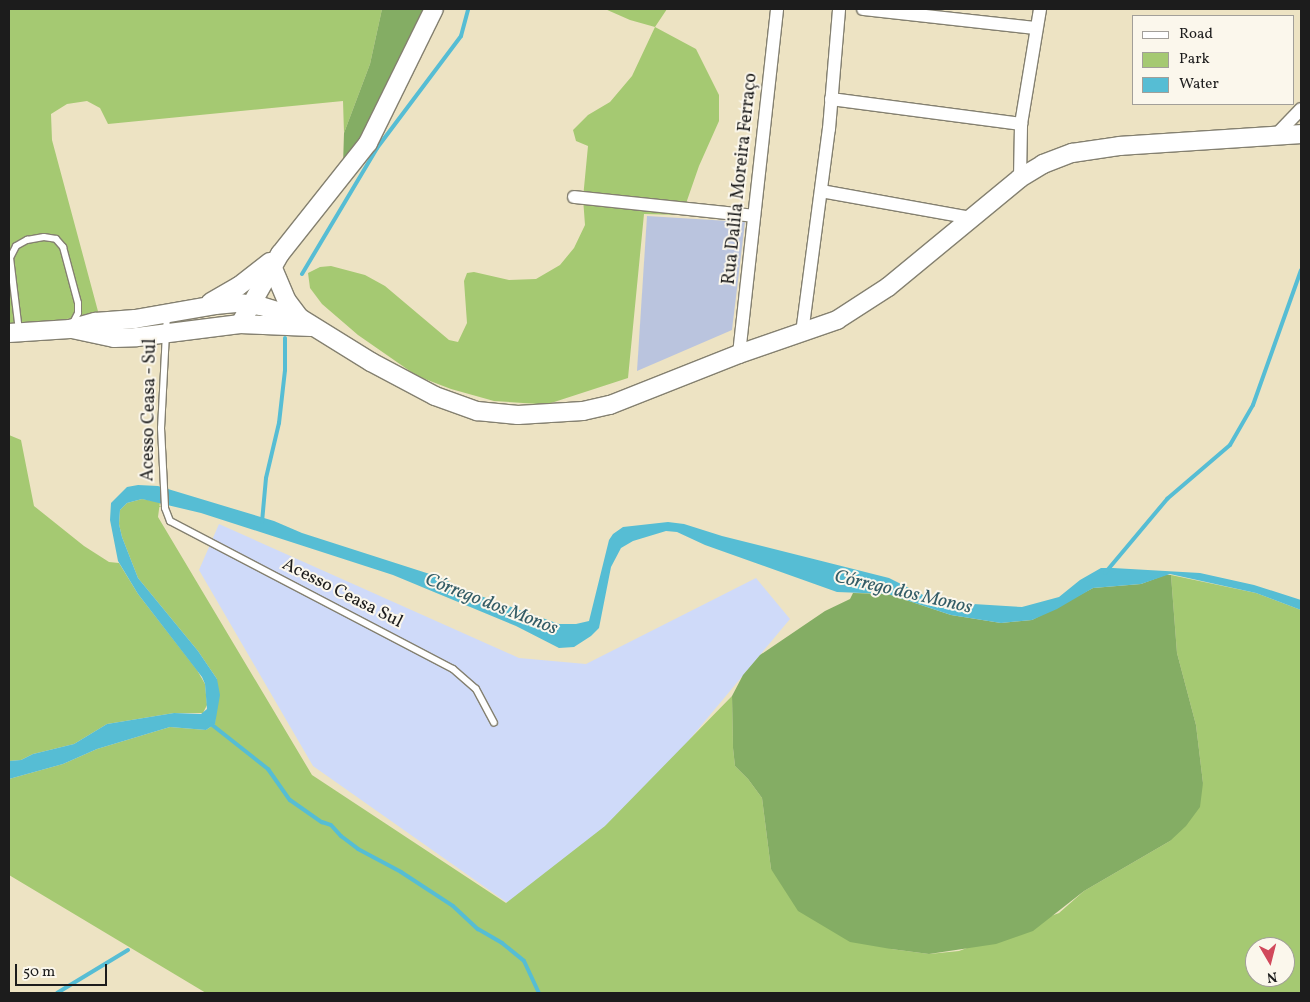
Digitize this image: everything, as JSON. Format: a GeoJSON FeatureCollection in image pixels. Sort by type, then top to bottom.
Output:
{"type":"FeatureCollection","features":[{"type":"Feature","properties":{"kind":"main road"},"geometry":{"type":"LineString","coordinates":[[240,324],[276,260],[368,143],[434,9]]}},
{"type":"Feature","properties":{"kind":"main road"},"geometry":{"type":"LineString","coordinates":[[14,332],[70,329],[95,322],[135,319],[198,307],[238,303],[288,312],[371,362],[435,396],[477,411],[518,415],[584,411],[610,405],[739,354],[837,320],[864,305],[888,288],[1020,178],[1043,164],[1072,153],[1120,146],[1301,134]]}},
{"type":"Feature","properties":{"kind":"main road"},"geometry":{"type":"LineString","coordinates":[[198,307],[239,286],[276,260]]}},
{"type":"Feature","properties":{"kind":"main road"},"geometry":{"type":"LineString","coordinates":[[276,260],[287,301],[307,322]]}},
{"type":"Feature","properties":{"kind":"main road"},"geometry":{"type":"LineString","coordinates":[[70,329],[114,338],[166,334],[240,324],[307,322]]}},
{"type":"Feature","properties":{"kind":"street","name":"Rua Dalila Moreira Ferraço"},"geometry":{"type":"LineString","coordinates":[[739,354],[777,9]]}},
{"type":"Feature","properties":{"kind":"street"},"geometry":{"type":"LineString","coordinates":[[802,333],[821,191],[839,9]]}},
{"type":"Feature","properties":{"kind":"street"},"geometry":{"type":"LineString","coordinates":[[863,9],[1036,28]]}},
{"type":"Feature","properties":{"kind":"street"},"geometry":{"type":"LineString","coordinates":[[1020,178],[1021,124],[1040,9]]}},
{"type":"Feature","properties":{"kind":"street"},"geometry":{"type":"LineString","coordinates":[[831,99],[1021,124]]}},
{"type":"Feature","properties":{"kind":"street"},"geometry":{"type":"LineString","coordinates":[[1276,135],[1301,109]]}},
{"type":"Feature","properties":{"kind":"street"},"geometry":{"type":"LineString","coordinates":[[821,191],[971,218]]}},
{"type":"Feature","properties":{"kind":"street"},"geometry":{"type":"LineString","coordinates":[[574,197],[754,216]]}},
{"type":"Feature","properties":{"kind":"lane"},"geometry":{"type":"LineString","coordinates":[[14,332],[10,258],[16,246],[27,240],[44,237],[56,239],[62,248],[78,303],[78,313],[70,329]]}},
{"type":"Feature","properties":{"kind":"lane","name":"Acesso Ceasa - Sul"},"geometry":{"type":"LineString","coordinates":[[165,508],[161,428],[168,313]]}},
{"type":"Feature","properties":{"kind":"lane","name":"Acesso Ceasa Sul"},"geometry":{"type":"LineString","coordinates":[[165,508],[170,521],[176,526],[453,669],[476,689],[494,723]]}},
{"type":"Feature","properties":{"kind":"shaded area"},"geometry":{"type":"Polygon","coordinates":[[[647,216],[745,222],[732,330],[637,371],[647,216]]]}},
{"type":"Feature","properties":{"kind":"shaded area"},"geometry":{"type":"Polygon","coordinates":[[[219,524],[519,658],[586,664],[756,578],[790,619],[610,835],[519,911],[313,766],[199,570],[219,524]]]}},
{"type":"Feature","properties":{"kind":"green space"},"geometry":{"type":"Polygon","coordinates":[[[9,9],[382,9],[370,64],[344,133],[343,101],[108,124],[100,108],[87,101],[67,104],[51,114],[52,140],[99,315],[9,326],[9,9]]]}},
{"type":"Feature","properties":{"kind":"green space"},"geometry":{"type":"Polygon","coordinates":[[[382,9],[428,9],[351,157],[343,165],[344,133],[370,64],[382,9]]]}},
{"type":"Feature","properties":{"kind":"green space"},"geometry":{"type":"Polygon","coordinates":[[[605,9],[667,9],[655,27],[630,20],[605,9]]]}},
{"type":"Feature","properties":{"kind":"green space"},"geometry":{"type":"Polygon","coordinates":[[[655,27],[696,49],[719,95],[719,121],[699,166],[682,215],[644,214],[628,378],[548,404],[494,401],[451,389],[417,376],[358,335],[322,304],[310,288],[308,273],[320,267],[331,266],[365,275],[385,286],[449,340],[458,342],[467,323],[464,281],[467,273],[474,272],[509,280],[536,279],[560,265],[574,248],[585,225],[583,198],[588,146],[576,141],[573,130],[588,115],[610,102],[632,76],[655,27]]]}},
{"type":"Feature","properties":{"kind":"green space"},"geometry":{"type":"Polygon","coordinates":[[[9,435],[21,440],[34,506],[84,546],[109,562],[119,563],[138,594],[197,670],[205,684],[207,705],[203,713],[174,713],[107,724],[74,744],[33,754],[21,760],[9,761],[9,435]]]}},
{"type":"Feature","properties":{"kind":"green space"},"geometry":{"type":"Polygon","coordinates":[[[142,499],[160,502],[158,517],[312,775],[506,903],[605,826],[732,696],[735,766],[748,779],[762,798],[771,869],[891,949],[929,954],[959,951],[1059,913],[1084,891],[1170,841],[1203,783],[1196,725],[1177,653],[1171,575],[1256,593],[1301,610],[1301,993],[206,993],[9,875],[9,779],[63,764],[97,749],[170,727],[206,730],[215,724],[217,679],[198,651],[138,578],[122,537],[119,524],[120,510],[127,503],[142,499]]]}},
{"type":"Feature","properties":{"kind":"green space"},"geometry":{"type":"Polygon","coordinates":[[[1165,575],[1171,575],[1177,653],[1196,725],[1203,783],[1200,807],[1186,826],[1170,841],[1084,891],[1033,931],[996,944],[929,954],[891,949],[850,942],[798,911],[771,869],[762,798],[748,779],[735,766],[732,696],[743,675],[760,655],[825,611],[850,599],[853,593],[888,594],[951,615],[1001,623],[1032,620],[1093,588],[1141,584],[1165,575]]]}},
{"type":"Feature","properties":{"kind":"water","name":"Córrego dos Monos"},"geometry":{"type":"Polygon","coordinates":[[[138,485],[158,486],[274,521],[302,533],[439,577],[475,594],[559,624],[576,624],[589,621],[609,540],[613,534],[623,527],[668,522],[684,524],[722,536],[889,578],[927,597],[957,603],[1022,607],[1059,597],[1080,580],[1101,568],[1113,568],[1200,573],[1254,585],[1301,600],[1301,610],[1256,593],[1170,574],[1141,584],[1093,588],[1057,609],[1032,620],[1001,623],[951,615],[888,594],[837,592],[705,545],[677,532],[666,531],[633,541],[621,548],[611,567],[599,628],[591,636],[574,647],[559,648],[516,626],[393,575],[201,513],[142,499],[127,503],[120,510],[119,524],[122,537],[138,578],[198,651],[217,679],[220,695],[215,724],[206,730],[170,727],[97,749],[63,764],[9,779],[9,761],[21,760],[33,754],[74,744],[107,724],[174,713],[201,714],[207,709],[205,684],[202,677],[138,594],[118,561],[110,520],[111,503],[127,487],[138,485]]]}},
{"type":"Feature","properties":{"kind":"waterway"},"geometry":{"type":"LineString","coordinates":[[302,274],[377,148],[461,36],[468,9]]}},
{"type":"Feature","properties":{"kind":"waterway"},"geometry":{"type":"LineString","coordinates":[[1105,573],[1167,499],[1230,445],[1253,405],[1301,270]]}},
{"type":"Feature","properties":{"kind":"waterway"},"geometry":{"type":"LineString","coordinates":[[262,522],[266,478],[279,423],[285,370],[285,338]]}},
{"type":"Feature","properties":{"kind":"waterway"},"geometry":{"type":"LineString","coordinates":[[211,724],[268,769],[290,800],[322,822],[331,825],[341,836],[358,849],[401,872],[453,906],[478,929],[502,943],[524,961],[539,993]]}},
{"type":"Feature","properties":{"kind":"waterway"},"geometry":{"type":"LineString","coordinates":[[57,993],[128,950]]}}]}
